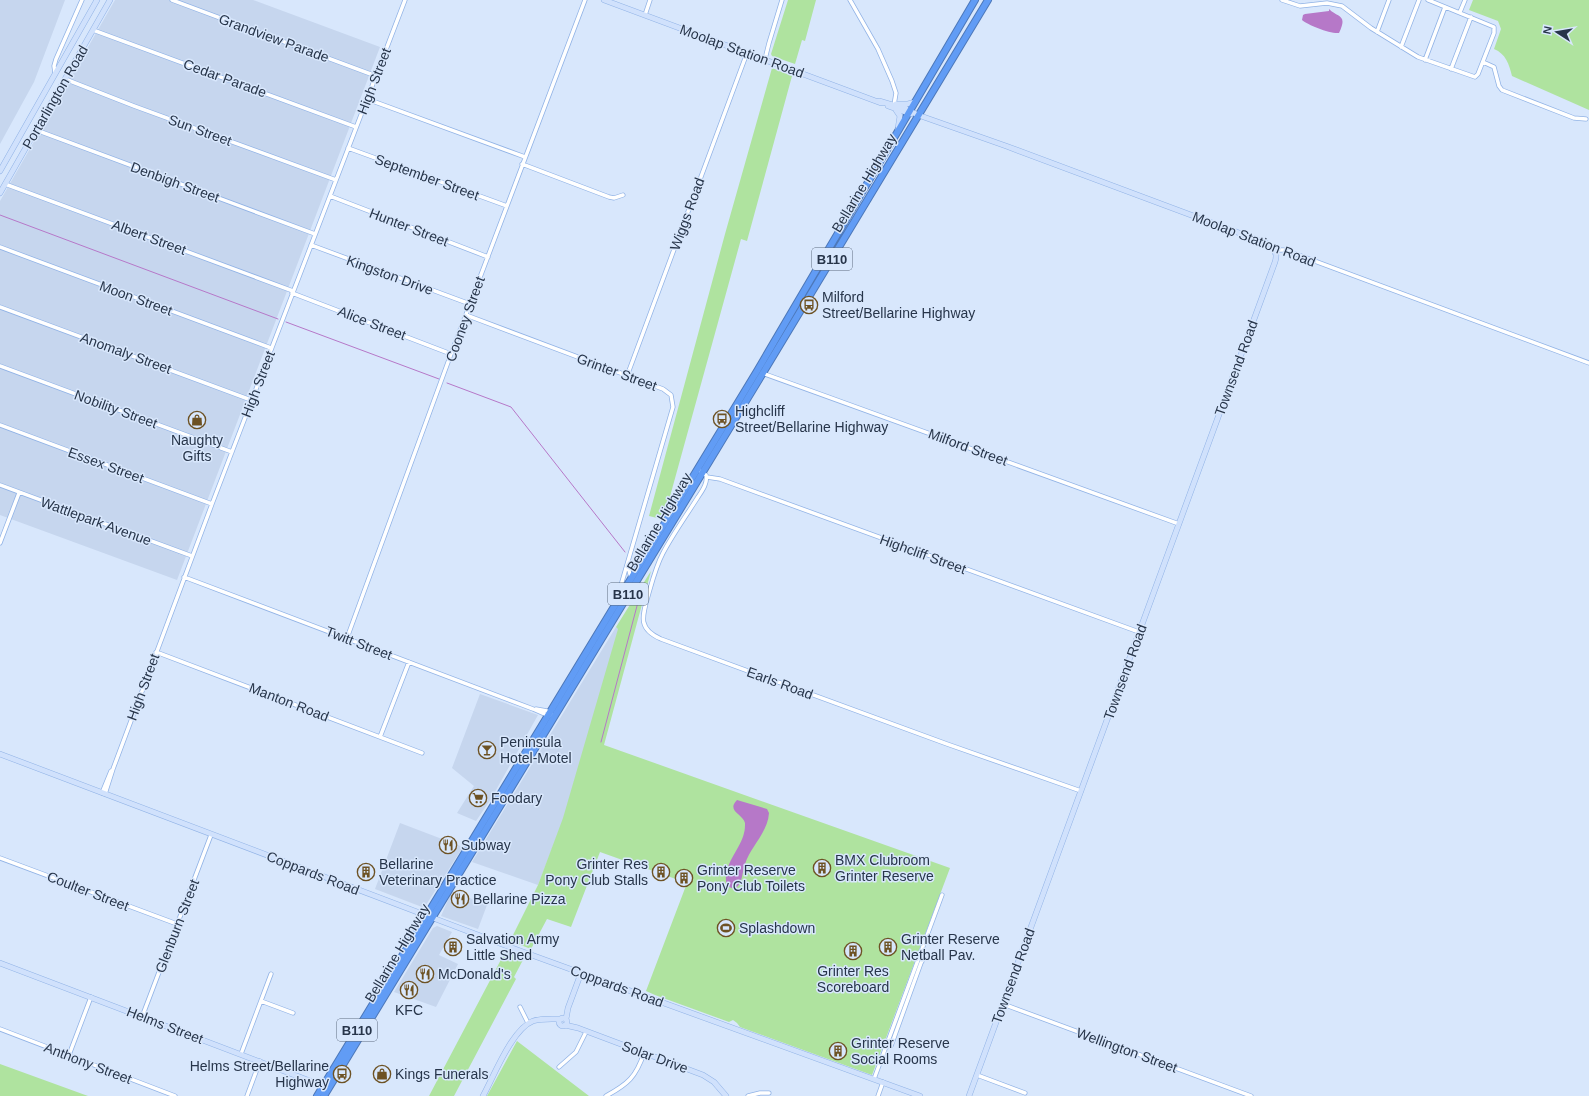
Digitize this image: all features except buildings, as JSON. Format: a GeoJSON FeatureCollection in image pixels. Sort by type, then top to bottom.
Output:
{"type":"FeatureCollection","features":[{"type":"Feature","properties":{"kind":"highway","name":"Bellarine Highway"},"geometry":{"type":"LineString","coordinates":[[550,715],[630,592],[702,473],[975,0]]}},
{"type":"Feature","properties":{"kind":"highway","name":"Bellarine Highway"},"geometry":{"type":"LineString","coordinates":[[760,372],[988,0]]}},
{"type":"Feature","properties":{"kind":"highway","name":"Bellarine Highway"},"geometry":{"type":"LineString","coordinates":[[317,1096],[326,1087],[430,917],[631,578],[702,473]]}},
{"type":"Feature","properties":{"kind":"highway"},"geometry":{"type":"LineString","coordinates":[[630,592],[631,578]]}},
{"type":"Feature","properties":{"kind":"highway","name":"Bellarine Highway"},"geometry":{"type":"LineString","coordinates":[[324,1096],[326,1087]]}},
{"type":"Feature","properties":{"kind":"street"},"geometry":{"type":"LineString","coordinates":[[55,74],[54,66],[56,59],[82,0]]}},
{"type":"Feature","properties":{"kind":"street","name":"Portarlington Road"},"geometry":{"type":"LineString","coordinates":[[0,171],[97,0]]}},
{"type":"Feature","properties":{"kind":"street","name":"Portarlington Road"},"geometry":{"type":"LineString","coordinates":[[0,193],[110,0]]}},
{"type":"Feature","properties":{"kind":"street","name":"Grandview Parade"},"geometry":{"type":"LineString","coordinates":[[172,0],[376,76]]}},
{"type":"Feature","properties":{"kind":"street","name":"High Street"},"geometry":{"type":"LineString","coordinates":[[103,793],[271,348],[405,0]]}},
{"type":"Feature","properties":{"kind":"street","name":"Cooney Street"},"geometry":{"type":"LineString","coordinates":[[347,638],[451,354],[585,0]]}},
{"type":"Feature","properties":{"kind":"street","name":"Moolap Station Road"},"geometry":{"type":"LineString","coordinates":[[604,0],[1006,146],[1266,243],[1275,250],[1285,250],[1589,363]]}},
{"type":"Feature","properties":{"kind":"street"},"geometry":{"type":"LineString","coordinates":[[645,15],[650,0]]}},
{"type":"Feature","properties":{"kind":"street"},"geometry":{"type":"LineString","coordinates":[[765,59],[782,0]]}},
{"type":"Feature","properties":{"kind":"street"},"geometry":{"type":"LineString","coordinates":[[850,0],[878,49],[895,90],[893,106],[900,116],[898,132]]}},
{"type":"Feature","properties":{"kind":"street"},"geometry":{"type":"LineString","coordinates":[[1282,0],[1300,6],[1321,2],[1342,6],[1400,47],[1425,60],[1475,77],[1478,74],[1483,62],[1494,33],[1494,27],[1471,16],[1428,0]]}},
{"type":"Feature","properties":{"kind":"street"},"geometry":{"type":"LineString","coordinates":[[1377,32],[1390,0]]}},
{"type":"Feature","properties":{"kind":"street"},"geometry":{"type":"LineString","coordinates":[[1400,47],[1419,0]]}},
{"type":"Feature","properties":{"kind":"street"},"geometry":{"type":"LineString","coordinates":[[1460,12],[1465,0]]}},
{"type":"Feature","properties":{"kind":"street"},"geometry":{"type":"LineString","coordinates":[[1425,60],[1445,7]]}},
{"type":"Feature","properties":{"kind":"street"},"geometry":{"type":"LineString","coordinates":[[1450,69],[1471,16]]}},
{"type":"Feature","properties":{"kind":"street","name":"Cedar Parade"},"geometry":{"type":"LineString","coordinates":[[94,30],[356,127]]}},
{"type":"Feature","properties":{"kind":"street","name":"Wiggs Road"},"geometry":{"type":"LineString","coordinates":[[627,376],[747,53]]}},
{"type":"Feature","properties":{"kind":"street"},"geometry":{"type":"LineString","coordinates":[[1483,62],[1494,67],[1499,86],[1502,90],[1574,118],[1586,119]]}},
{"type":"Feature","properties":{"kind":"street","name":"Sun Street"},"geometry":{"type":"LineString","coordinates":[[65,79],[336,180]]}},
{"type":"Feature","properties":{"kind":"street"},"geometry":{"type":"LineString","coordinates":[[367,99],[525,157]]}},
{"type":"Feature","properties":{"kind":"street"},"geometry":{"type":"LineString","coordinates":[[893,106],[915,102]]}},
{"type":"Feature","properties":{"kind":"street","name":"Denbigh Street"},"geometry":{"type":"LineString","coordinates":[[36,130],[315,234]]}},
{"type":"Feature","properties":{"kind":"street","name":"September Street"},"geometry":{"type":"LineString","coordinates":[[348,148],[507,206]]}},
{"type":"Feature","properties":{"kind":"street"},"geometry":{"type":"LineString","coordinates":[[522,164],[614,198],[623,195]]}},
{"type":"Feature","properties":{"kind":"street","name":"Albert Street"},"geometry":{"type":"LineString","coordinates":[[5,184],[293,292]]}},
{"type":"Feature","properties":{"kind":"street","name":"Hunter Street"},"geometry":{"type":"LineString","coordinates":[[330,196],[488,257]]}},
{"type":"Feature","properties":{"kind":"street","name":"Kingston Drive"},"geometry":{"type":"LineString","coordinates":[[311,245],[470,304]]}},
{"type":"Feature","properties":{"kind":"street","name":"Moon Street"},"geometry":{"type":"LineString","coordinates":[[0,247],[271,348]]}},
{"type":"Feature","properties":{"kind":"street","name":"Townsend Road"},"geometry":{"type":"LineString","coordinates":[[969,1095],[1277,257],[1275,250]]}},
{"type":"Feature","properties":{"kind":"street","name":"Alice Street"},"geometry":{"type":"LineString","coordinates":[[293,292],[451,354]]}},
{"type":"Feature","properties":{"kind":"street","name":"Anomaly Street"},"geometry":{"type":"LineString","coordinates":[[0,307],[252,400]]}},
{"type":"Feature","properties":{"kind":"street","name":"Grinter Street"},"geometry":{"type":"LineString","coordinates":[[466,315],[666,391],[671,395],[673,402],[615,604]]}},
{"type":"Feature","properties":{"kind":"street","name":"Nobility Street"},"geometry":{"type":"LineString","coordinates":[[0,366],[232,452]]}},
{"type":"Feature","properties":{"kind":"street","name":"Milford Street"},"geometry":{"type":"LineString","coordinates":[[760,372],[1179,524]]}},
{"type":"Feature","properties":{"kind":"street","name":"Essex Street"},"geometry":{"type":"LineString","coordinates":[[0,425],[212,504]]}},
{"type":"Feature","properties":{"kind":"street","name":"Highcliff Street"},"geometry":{"type":"LineString","coordinates":[[702,473],[1139,632]]}},
{"type":"Feature","properties":{"kind":"street","name":"Earls Road"},"geometry":{"type":"LineString","coordinates":[[702,473],[702,489],[663,553],[656,570],[644,611],[644,624],[650,633],[662,639],[940,742],[1081,791]]}},
{"type":"Feature","properties":{"kind":"street","name":"Wattlepark Avenue"},"geometry":{"type":"LineString","coordinates":[[0,486],[192,556]]}},
{"type":"Feature","properties":{"kind":"street"},"geometry":{"type":"LineString","coordinates":[[0,543],[19,493]]}},
{"type":"Feature","properties":{"kind":"street","name":"Grinter Street"},"geometry":{"type":"LineString","coordinates":[[628,563],[628,571],[631,578]]}},
{"type":"Feature","properties":{"kind":"street","name":"Twitt Street"},"geometry":{"type":"LineString","coordinates":[[184,577],[550,715]]}},
{"type":"Feature","properties":{"kind":"street","name":"Manton Road"},"geometry":{"type":"LineString","coordinates":[[156,652],[422,753]]}},
{"type":"Feature","properties":{"kind":"street"},"geometry":{"type":"LineString","coordinates":[[380,737],[409,662]]}},
{"type":"Feature","properties":{"kind":"street","name":"Coppards Road"},"geometry":{"type":"LineString","coordinates":[[0,754],[430,917],[920,1096]]}},
{"type":"Feature","properties":{"kind":"street","name":"Glenburn Street"},"geometry":{"type":"LineString","coordinates":[[142,1017],[211,834]]}},
{"type":"Feature","properties":{"kind":"street","name":"Coulter Street"},"geometry":{"type":"LineString","coordinates":[[0,858],[177,924]]}},
{"type":"Feature","properties":{"kind":"street"},"geometry":{"type":"LineString","coordinates":[[874,1079],[942,896]]}},
{"type":"Feature","properties":{"kind":"street","name":"Helms Street"},"geometry":{"type":"LineString","coordinates":[[0,963],[326,1087]]}},
{"type":"Feature","properties":{"kind":"street"},"geometry":{"type":"LineString","coordinates":[[564,1021],[581,973]]}},
{"type":"Feature","properties":{"kind":"street"},"geometry":{"type":"LineString","coordinates":[[242,1054],[271,974]]}},
{"type":"Feature","properties":{"kind":"street"},"geometry":{"type":"LineString","coordinates":[[69,1055],[91,997]]}},
{"type":"Feature","properties":{"kind":"street"},"geometry":{"type":"LineString","coordinates":[[261,1001],[293,1013]]}},
{"type":"Feature","properties":{"kind":"street","name":"Wellington Street"},"geometry":{"type":"LineString","coordinates":[[1003,1004],[1251,1096]]}},
{"type":"Feature","properties":{"kind":"street"},"geometry":{"type":"LineString","coordinates":[[483,1096],[514,1037],[521,1028],[528,1023],[520,1007]]}},
{"type":"Feature","properties":{"kind":"street","name":"Solar Drive"},"geometry":{"type":"LineString","coordinates":[[528,1023],[550,1019],[564,1021],[586,1032],[703,1074],[714,1082],[724,1096]]}},
{"type":"Feature","properties":{"kind":"street","name":"Anthony Street"},"geometry":{"type":"LineString","coordinates":[[0,1030],[175,1096]]}},
{"type":"Feature","properties":{"kind":"street"},"geometry":{"type":"LineString","coordinates":[[559,1067],[576,1052],[586,1032]]}},
{"type":"Feature","properties":{"kind":"street"},"geometry":{"type":"LineString","coordinates":[[606,1096],[624,1086],[633,1078],[644,1053]]}},
{"type":"Feature","properties":{"kind":"street"},"geometry":{"type":"LineString","coordinates":[[247,1096],[260,1061]]}},
{"type":"Feature","properties":{"kind":"street"},"geometry":{"type":"LineString","coordinates":[[977,1075],[1025,1093]]}},
{"type":"Feature","properties":{"kind":"street"},"geometry":{"type":"LineString","coordinates":[[878,1096],[883,1082]]}},
{"type":"Feature","properties":{"kind":"street"},"geometry":{"type":"LineString","coordinates":[[748,1096],[760,1093],[769,1093]]}},
{"type":"Feature","properties":{"kind":"shaded area"},"geometry":{"type":"Polygon","coordinates":[[[0,0],[65,0],[34,82],[0,144],[0,0]]]}},
{"type":"Feature","properties":{"kind":"shaded area"},"geometry":{"type":"Polygon","coordinates":[[[115,0],[253,0],[380,47],[177,580],[0,515],[0,201],[115,0]]]}},
{"type":"Feature","properties":{"kind":"shaded area"},"geometry":{"type":"Polygon","coordinates":[[[1329,9],[1342,19],[1342,27],[1339,33],[1319,29],[1302,20],[1303,15],[1305,14],[1329,11],[1329,9]]]}},
{"type":"Feature","properties":{"kind":"shaded area"},"geometry":{"type":"Polygon","coordinates":[[[616,627],[619,628],[568,807],[538,885],[472,862],[616,627]]]}},
{"type":"Feature","properties":{"kind":"shaded area"},"geometry":{"type":"Polygon","coordinates":[[[480,694],[538,715],[491,799],[476,821],[457,813],[474,786],[452,768],[480,694]]]}},
{"type":"Feature","properties":{"kind":"shaded area"},"geometry":{"type":"Polygon","coordinates":[[[737,800],[767,809],[769,813],[763,833],[748,857],[741,881],[734,889],[727,886],[727,872],[742,840],[745,827],[744,820],[733,807],[737,800]]]}},
{"type":"Feature","properties":{"kind":"shaded area"},"geometry":{"type":"Polygon","coordinates":[[[400,823],[463,847],[426,905],[422,907],[375,889],[400,823]]]}},
{"type":"Feature","properties":{"kind":"shaded area"},"geometry":{"type":"Polygon","coordinates":[[[452,891],[487,905],[478,929],[441,916],[452,891]]]}},
{"type":"Feature","properties":{"kind":"shaded area"},"geometry":{"type":"Polygon","coordinates":[[[437,926],[452,932],[439,955],[458,964],[436,1007],[394,992],[433,928],[437,926]]]}},
{"type":"Feature","properties":{"kind":"green space"},"geometry":{"type":"Polygon","coordinates":[[[788,0],[816,0],[805,41],[802,40],[795,64],[772,56],[771,54],[788,0]]]}},
{"type":"Feature","properties":{"kind":"green space"},"geometry":{"type":"Polygon","coordinates":[[[1473,0],[1589,0],[1589,110],[1512,76],[1504,57],[1494,49],[1501,29],[1498,21],[1469,10],[1473,0]]]}},
{"type":"Feature","properties":{"kind":"green space"},"geometry":{"type":"Polygon","coordinates":[[[772,68],[792,76],[747,241],[741,239],[666,511],[661,519],[649,516],[725,234],[772,68]]]}},
{"type":"Feature","properties":{"kind":"green space"},"geometry":{"type":"Polygon","coordinates":[[[651,571],[604,745],[950,868],[872,1075],[740,1027],[733,1020],[729,1022],[646,991],[687,883],[600,852],[571,927],[547,919],[531,949],[510,941],[538,885],[563,818],[618,629],[616,627],[651,571]]]}},
{"type":"Feature","properties":{"kind":"green space"},"geometry":{"type":"Polygon","coordinates":[[[505,952],[524,958],[514,977],[516,979],[454,1096],[429,1096],[505,952]]]}},
{"type":"Feature","properties":{"kind":"green space"},"geometry":{"type":"Polygon","coordinates":[[[517,1041],[589,1096],[487,1096],[517,1041]]]}},
{"type":"Feature","properties":{"kind":"green space"},"geometry":{"type":"Polygon","coordinates":[[[0,1064],[88,1096],[0,1096],[0,1064]]]}},
{"type":"Feature","properties":{"kind":"waterway"},"geometry":{"type":"LineString","coordinates":[[0,215],[278,319]]}},
{"type":"Feature","properties":{"kind":"waterway"},"geometry":{"type":"LineString","coordinates":[[286,322],[439,379]]}},
{"type":"Feature","properties":{"kind":"waterway"},"geometry":{"type":"LineString","coordinates":[[447,383],[511,407],[625,552]]}},
{"type":"Feature","properties":{"kind":"waterway"},"geometry":{"type":"LineString","coordinates":[[601,742],[642,587]]}},
{"type":"Feature","properties":{"kind":"place","name":"Milford Street/Bellarine Highway"},"geometry":{"type":"Point","coordinates":[809,305]}},
{"type":"Feature","properties":{"kind":"place","name":"Highcliff Street/Bellarine Highway"},"geometry":{"type":"Point","coordinates":[722,419]}},
{"type":"Feature","properties":{"kind":"place","name":"Naughty Gifts"},"geometry":{"type":"Point","coordinates":[197,420]}},
{"type":"Feature","properties":{"kind":"place","name":"Peninsula Hotel-Motel"},"geometry":{"type":"Point","coordinates":[487,750]}},
{"type":"Feature","properties":{"kind":"place","name":"Foodary"},"geometry":{"type":"Point","coordinates":[478,798]}},
{"type":"Feature","properties":{"kind":"place","name":"Subway"},"geometry":{"type":"Point","coordinates":[448,845]}},
{"type":"Feature","properties":{"kind":"place","name":"BMX Clubroom Grinter Reserve"},"geometry":{"type":"Point","coordinates":[822,868]}},
{"type":"Feature","properties":{"kind":"place","name":"Bellarine Veterinary Practice"},"geometry":{"type":"Point","coordinates":[366,872]}},
{"type":"Feature","properties":{"kind":"place","name":"Grinter Res Pony Club Stalls"},"geometry":{"type":"Point","coordinates":[661,872]}},
{"type":"Feature","properties":{"kind":"place","name":"Grinter Reserve Pony Club Toilets"},"geometry":{"type":"Point","coordinates":[684,878]}},
{"type":"Feature","properties":{"kind":"place","name":"Bellarine Pizza"},"geometry":{"type":"Point","coordinates":[460,899]}},
{"type":"Feature","properties":{"kind":"place","name":"Splashdown"},"geometry":{"type":"Point","coordinates":[726,928]}},
{"type":"Feature","properties":{"kind":"place","name":"Salvation Army Little Shed"},"geometry":{"type":"Point","coordinates":[453,947]}},
{"type":"Feature","properties":{"kind":"place","name":"Grinter Reserve Netball Pav."},"geometry":{"type":"Point","coordinates":[888,947]}},
{"type":"Feature","properties":{"kind":"place","name":"Grinter Res Scoreboard"},"geometry":{"type":"Point","coordinates":[853,951]}},
{"type":"Feature","properties":{"kind":"place","name":"McDonald's"},"geometry":{"type":"Point","coordinates":[425,974]}},
{"type":"Feature","properties":{"kind":"place","name":"KFC"},"geometry":{"type":"Point","coordinates":[409,990]}},
{"type":"Feature","properties":{"kind":"place","name":"Grinter Reserve Social Rooms"},"geometry":{"type":"Point","coordinates":[838,1051]}},
{"type":"Feature","properties":{"kind":"place","name":"Helms Street/Bellarine Highway"},"geometry":{"type":"Point","coordinates":[342,1074]}},
{"type":"Feature","properties":{"kind":"place","name":"Kings Funerals"},"geometry":{"type":"Point","coordinates":[382,1074]}}]}
